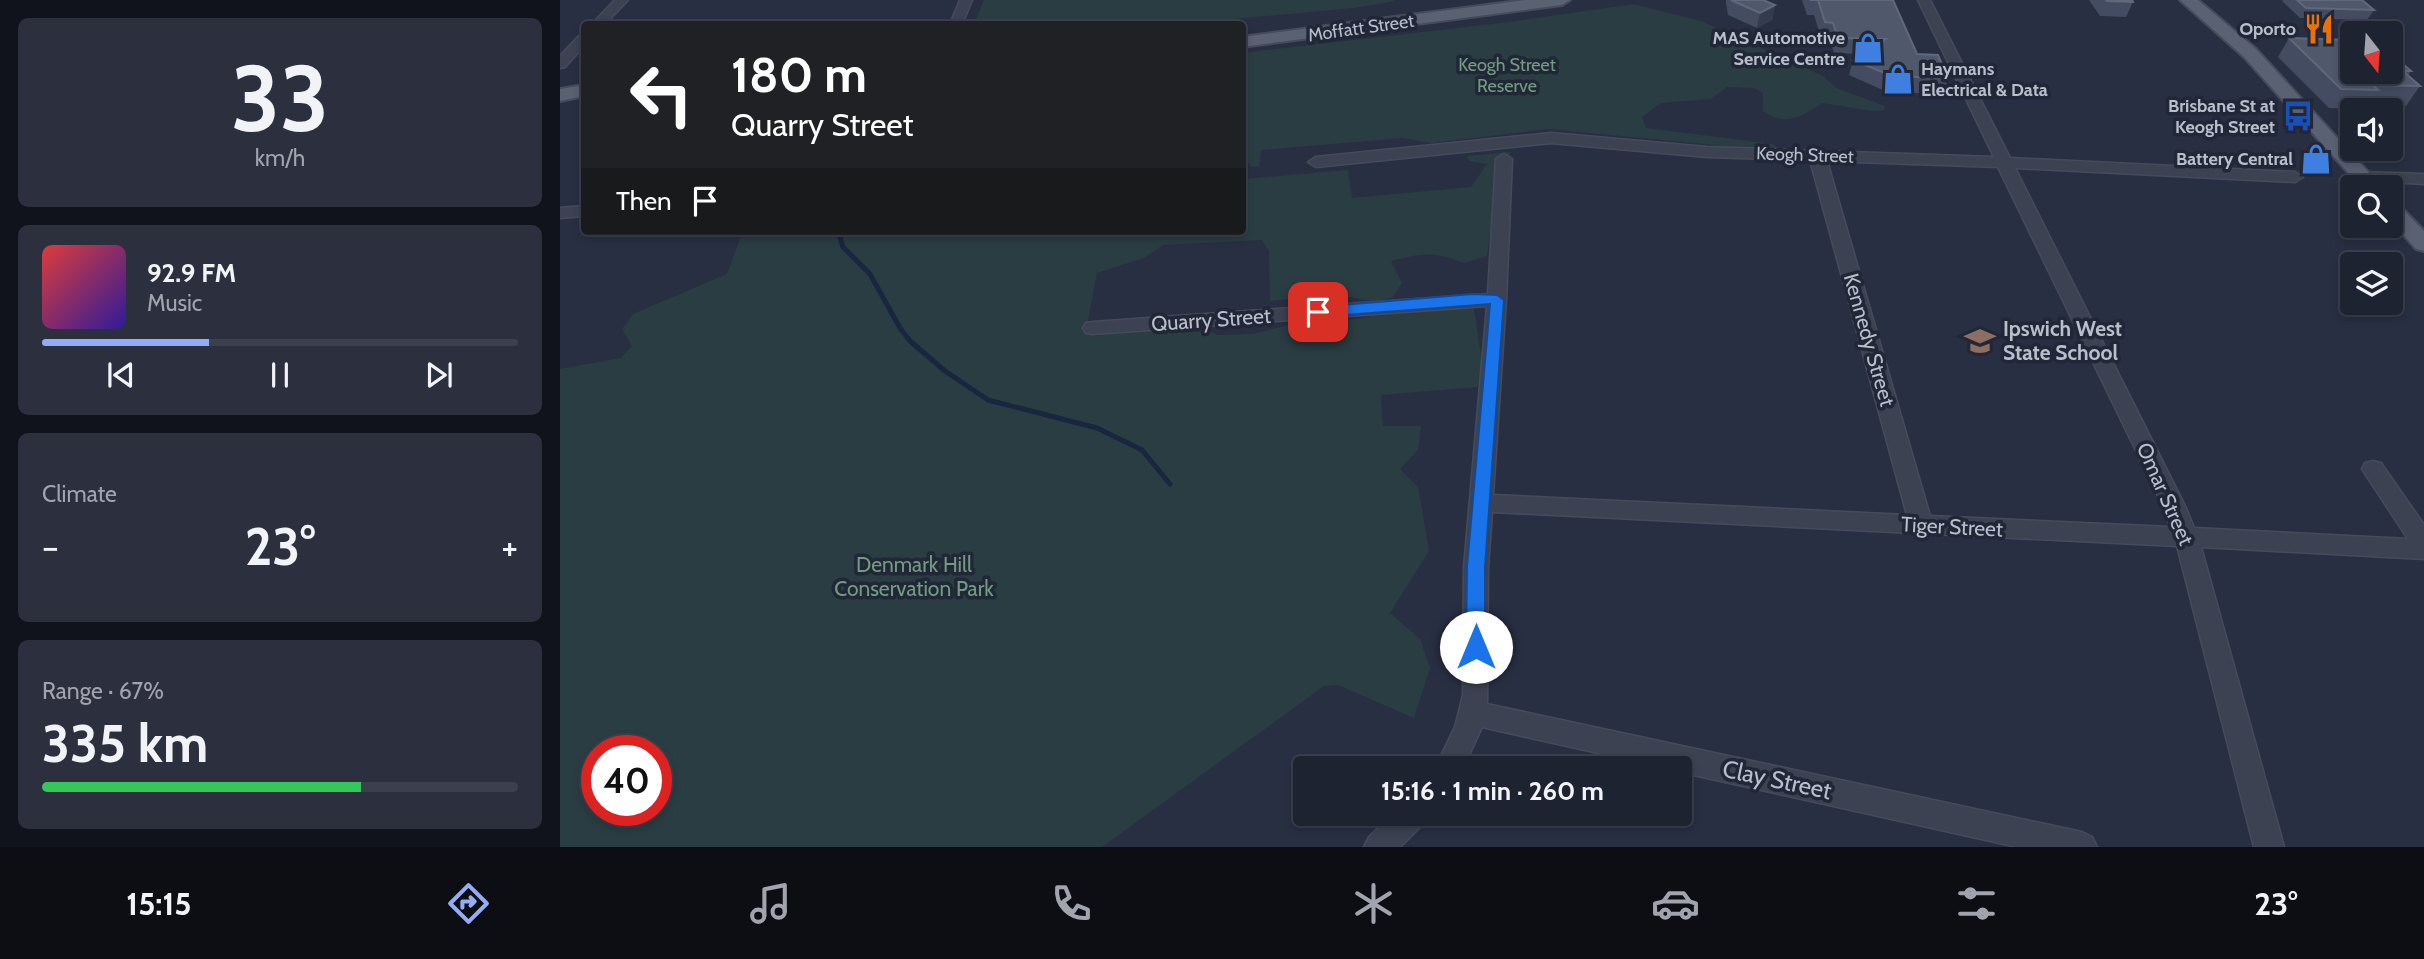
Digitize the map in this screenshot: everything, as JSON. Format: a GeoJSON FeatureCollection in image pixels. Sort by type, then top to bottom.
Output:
{"type":"FeatureCollection","features":[{"type":"Feature","properties":{"kind":"main road","name":"Moffatt Street"},"geometry":{"type":"LineString","coordinates":[[1246,41],[1562,0]]}},
{"type":"Feature","properties":{"kind":"main road"},"geometry":{"type":"LineString","coordinates":[[2173,0],[2219,28]]}},
{"type":"Feature","properties":{"kind":"main road"},"geometry":{"type":"LineString","coordinates":[[2188,0],[2250,53],[2362,175]]}},
{"type":"Feature","properties":{"kind":"main road"},"geometry":{"type":"LineString","coordinates":[[2205,0],[2250,47],[2250,53]]}},
{"type":"Feature","properties":{"kind":"main road"},"geometry":{"type":"LineString","coordinates":[[560,86],[581,89]]}},
{"type":"Feature","properties":{"kind":"main road"},"geometry":{"type":"LineString","coordinates":[[560,95],[581,90]]}},
{"type":"Feature","properties":{"kind":"main road"},"geometry":{"type":"LineString","coordinates":[[2403,221],[2424,244]]}},
{"type":"Feature","properties":{"kind":"street"},"geometry":{"type":"LineString","coordinates":[[601,21],[622,0]]}},
{"type":"Feature","properties":{"kind":"street"},"geometry":{"type":"LineString","coordinates":[[957,21],[966,0]]}},
{"type":"Feature","properties":{"kind":"street","name":"Omar Street"},"geometry":{"type":"LineString","coordinates":[[1924,0],[2169,495],[2187,538],[2269,847]]}},
{"type":"Feature","properties":{"kind":"street"},"geometry":{"type":"LineString","coordinates":[[560,64],[581,41]]}},
{"type":"Feature","properties":{"kind":"street","name":"Keogh Street"},"geometry":{"type":"LineString","coordinates":[[1315,162],[1551,138],[1707,152],[2295,177]]}},
{"type":"Feature","properties":{"kind":"street","name":"Kennedy Street"},"geometry":{"type":"LineString","coordinates":[[1817,155],[1921,525]]}},
{"type":"Feature","properties":{"kind":"street"},"geometry":{"type":"LineString","coordinates":[[1455,756],[1468,729],[1476,695],[1476,567],[1497,300],[1504,159]]}},
{"type":"Feature","properties":{"kind":"street"},"geometry":{"type":"LineString","coordinates":[[2403,180],[2424,179]]}},
{"type":"Feature","properties":{"kind":"street"},"geometry":{"type":"LineString","coordinates":[[560,213],[581,211]]}},
{"type":"Feature","properties":{"kind":"street","name":"Quarry Street"},"geometry":{"type":"LineString","coordinates":[[1093,328],[1472,299],[1497,300]]}},
{"type":"Feature","properties":{"kind":"street"},"geometry":{"type":"LineString","coordinates":[[2373,469],[2424,547]]}},
{"type":"Feature","properties":{"kind":"street","name":"Tiger Street"},"geometry":{"type":"LineString","coordinates":[[1481,503],[2424,547]]}},
{"type":"Feature","properties":{"kind":"street","name":"Clay Street"},"geometry":{"type":"LineString","coordinates":[[1472,713],[2082,847]]}},
{"type":"Feature","properties":{"kind":"street"},"geometry":{"type":"LineString","coordinates":[[1379,847],[1401,826]]}},
{"type":"Feature","properties":{"kind":"green space"},"geometry":{"type":"Polygon","coordinates":[[[984,0],[1396,1],[1354,8],[1211,21],[975,21],[984,0]]]}},
{"type":"Feature","properties":{"kind":"green space","name":"Keogh Street Reserve"},"geometry":{"type":"Polygon","coordinates":[[[1634,4],[1701,21],[1823,76],[1836,88],[1885,106],[1884,110],[1873,111],[1822,103],[1800,116],[1786,119],[1763,111],[1763,93],[1754,88],[1727,87],[1711,99],[1661,103],[1642,117],[1646,128],[1773,144],[1777,148],[1767,150],[1548,129],[1431,143],[1403,138],[1261,150],[1259,166],[1252,167],[1246,161],[1246,53],[1501,23],[1634,4]]]}},
{"type":"Feature","properties":{"kind":"green space","name":"Denmark Hill Conservation Park"},"geometry":{"type":"Polygon","coordinates":[[[1510,152],[1509,157],[1499,160],[1487,256],[1464,263],[1428,254],[1391,261],[1402,283],[1392,298],[1372,301],[1350,297],[1337,303],[1293,302],[1289,299],[1270,301],[1269,251],[1262,240],[1163,245],[1144,258],[1097,273],[1086,332],[1096,336],[1177,328],[1208,331],[1217,335],[1253,334],[1293,324],[1358,319],[1394,311],[1474,308],[1483,369],[1477,387],[1381,395],[1383,426],[1421,426],[1418,450],[1400,469],[1418,487],[1429,551],[1390,613],[1420,639],[1430,668],[1414,718],[1338,685],[1324,686],[1102,847],[560,847],[560,369],[621,358],[632,346],[622,329],[633,314],[727,274],[742,235],[1246,235],[1246,179],[1348,170],[1352,198],[1471,187],[1487,164],[1469,161],[1467,156],[1510,152]]]}},
{"type":"Feature","properties":{"kind":"building"},"geometry":{"type":"Polygon","coordinates":[[[1731,0],[1763,0],[1775,5],[1760,13],[1731,0]]]}},
{"type":"Feature","properties":{"kind":"building"},"geometry":{"type":"Polygon","coordinates":[[[1818,0],[1893,0],[1917,54],[1938,55],[1948,78],[1892,76],[1853,60],[1886,39],[1838,38],[1833,23],[1825,22],[1818,0]]]}},
{"type":"Feature","properties":{"kind":"building"},"geometry":{"type":"Polygon","coordinates":[[[2132,0],[2133,2],[2107,1],[2132,0]]]}},
{"type":"Feature","properties":{"kind":"building"},"geometry":{"type":"Polygon","coordinates":[[[2297,0],[2362,0],[2374,10],[2306,8],[2297,0]]]}},
{"type":"Feature","properties":{"kind":"building"},"geometry":{"type":"Polygon","coordinates":[[[2289,38],[2340,40],[2340,84],[2403,84],[2403,71],[2420,86],[2373,85],[2378,90],[2341,89],[2289,38]]]}},
{"type":"Feature","properties":{"kind":"waterway"},"geometry":{"type":"LineString","coordinates":[[839,235],[843,247],[870,274],[910,341],[945,371],[988,400],[1097,428],[1142,450],[1170,484]]}},
{"type":"Feature","properties":{"kind":"place","name":"Oporto"},"geometry":{"type":"Point","coordinates":[2319,29]}},
{"type":"Feature","properties":{"kind":"place","name":"MAS Automotive Service Centre"},"geometry":{"type":"Point","coordinates":[1868,48]}},
{"type":"Feature","properties":{"kind":"place","name":"Haymans Electrical & Data"},"geometry":{"type":"Point","coordinates":[1898,79]}},
{"type":"Feature","properties":{"kind":"place","name":"Brisbane St at Keogh Street"},"geometry":{"type":"Point","coordinates":[2298,116]}},
{"type":"Feature","properties":{"kind":"place","name":"Battery Central"},"geometry":{"type":"Point","coordinates":[2316,159]}},
{"type":"Feature","properties":{"kind":"place","name":"Ipswich West State School"},"geometry":{"type":"Point","coordinates":[1980,341]}},
{"type":"Feature","properties":{"kind":"route"},"geometry":{"type":"LineString","coordinates":[[1318,312],[1472,299],[1497,300],[1476,567],[1476,647]]}}]}
